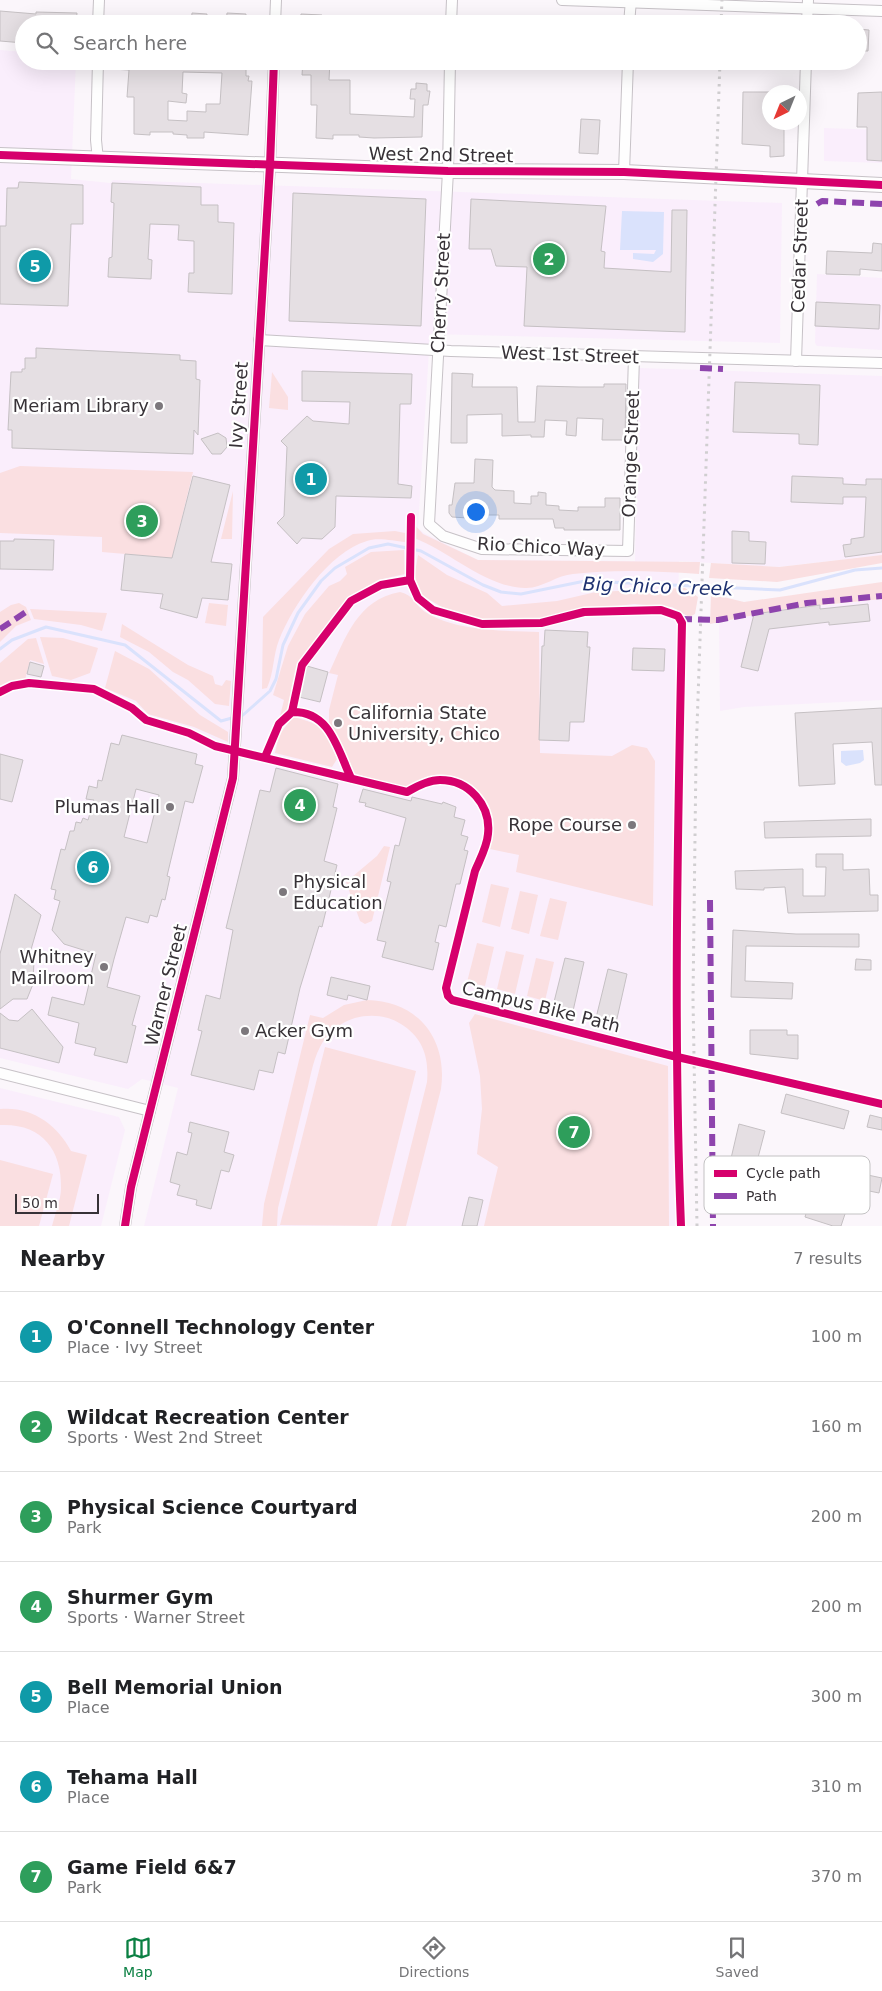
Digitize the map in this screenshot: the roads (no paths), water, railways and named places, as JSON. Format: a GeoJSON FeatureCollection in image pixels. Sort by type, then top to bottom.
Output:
{"type":"FeatureCollection","features":[{"type":"Feature","properties":{"kind":"street"},"geometry":{"type":"LineString","coordinates":[[98,15],[99,0]]}},
{"type":"Feature","properties":{"kind":"street"},"geometry":{"type":"LineString","coordinates":[[275,15],[276,0]]}},
{"type":"Feature","properties":{"kind":"street"},"geometry":{"type":"LineString","coordinates":[[451,15],[452,0]]}},
{"type":"Feature","properties":{"kind":"street"},"geometry":{"type":"LineString","coordinates":[[562,0],[808,5],[882,11]]}},
{"type":"Feature","properties":{"kind":"street"},"geometry":{"type":"LineString","coordinates":[[630,1],[630,15]]}},
{"type":"Feature","properties":{"kind":"street"},"geometry":{"type":"LineString","coordinates":[[98,70],[96,140],[98,160]]}},
{"type":"Feature","properties":{"kind":"street","name":"Ivy Street"},"geometry":{"type":"LineString","coordinates":[[235,747],[270,166],[274,70]]}},
{"type":"Feature","properties":{"kind":"street","name":"Cherry Street"},"geometry":{"type":"LineString","coordinates":[[429,524],[448,171],[450,70]]}},
{"type":"Feature","properties":{"kind":"street"},"geometry":{"type":"LineString","coordinates":[[624,172],[628,70]]}},
{"type":"Feature","properties":{"kind":"street","name":"Cedar Street"},"geometry":{"type":"LineString","coordinates":[[796,361],[806,70]]}},
{"type":"Feature","properties":{"kind":"street","name":"West 2nd Street"},"geometry":{"type":"LineString","coordinates":[[0,155],[448,171],[624,172],[882,185]]}},
{"type":"Feature","properties":{"kind":"street","name":"West 1st Street"},"geometry":{"type":"LineString","coordinates":[[259,340],[437,350],[882,363]]}},
{"type":"Feature","properties":{"kind":"street","name":"Orange Street"},"geometry":{"type":"LineString","coordinates":[[628,551],[634,357]]}},
{"type":"Feature","properties":{"kind":"street","name":"Rio Chico Way"},"geometry":{"type":"LineString","coordinates":[[429,524],[443,536],[482,548],[628,551]]}},
{"type":"Feature","properties":{"kind":"street","name":"Warner Street"},"geometry":{"type":"LineString","coordinates":[[125,1226],[131,1187],[233,778],[235,747]]}},
{"type":"Feature","properties":{"kind":"street"},"geometry":{"type":"LineString","coordinates":[[0,1073],[150,1111]]}},
{"type":"Feature","properties":{"kind":"water"},"geometry":{"type":"Polygon","coordinates":[[[622,211],[664,212],[663,254],[653,262],[633,259],[633,253],[654,254],[656,250],[620,250],[622,211]]]}},
{"type":"Feature","properties":{"kind":"water"},"geometry":{"type":"Polygon","coordinates":[[[863,750],[864,760],[860,763],[846,766],[841,762],[841,751],[863,750]]]}},
{"type":"Feature","properties":{"kind":"waterway","name":"Big Chico Creek"},"geometry":{"type":"LineString","coordinates":[[0,649],[12,640],[46,627],[125,645],[221,721],[243,715],[270,691],[276,679],[283,645],[298,613],[321,581],[335,568],[369,548],[388,544],[421,551],[483,585],[501,592],[521,594],[585,581],[780,590],[855,570],[882,568]]}},
{"type":"Feature","properties":{"kind":"railway"},"geometry":{"type":"LineString","coordinates":[[721,15],[722,0]]}},
{"type":"Feature","properties":{"kind":"railway"},"geometry":{"type":"LineString","coordinates":[[697,1226],[693,999],[696,756],[720,70]]}},
{"type":"Feature","properties":{"kind":"place","name":"Wildcat Recreation Center"},"geometry":{"type":"Point","coordinates":[549,259]}},
{"type":"Feature","properties":{"kind":"place","name":"Bell Memorial Union"},"geometry":{"type":"Point","coordinates":[35,266]}},
{"type":"Feature","properties":{"kind":"place","name":"Meriam Library"},"geometry":{"type":"Point","coordinates":[159,406]}},
{"type":"Feature","properties":{"kind":"place","name":"O'Connell Technology Center"},"geometry":{"type":"Point","coordinates":[311,479]}},
{"type":"Feature","properties":{"kind":"place","name":"Physical Science Courtyard"},"geometry":{"type":"Point","coordinates":[142,521]}},
{"type":"Feature","properties":{"kind":"place","name":"California State University, Chico"},"geometry":{"type":"Point","coordinates":[338,723]}},
{"type":"Feature","properties":{"kind":"place","name":"Shurmer Gym"},"geometry":{"type":"Point","coordinates":[300,805]}},
{"type":"Feature","properties":{"kind":"place","name":"Plumas Hall"},"geometry":{"type":"Point","coordinates":[170,807]}},
{"type":"Feature","properties":{"kind":"place","name":"Rope Course"},"geometry":{"type":"Point","coordinates":[632,825]}},
{"type":"Feature","properties":{"kind":"place","name":"Tehama Hall"},"geometry":{"type":"Point","coordinates":[93,867]}},
{"type":"Feature","properties":{"kind":"place","name":"Physical Education"},"geometry":{"type":"Point","coordinates":[283,892]}},
{"type":"Feature","properties":{"kind":"place","name":"Whitney Mailroom"},"geometry":{"type":"Point","coordinates":[104,967]}},
{"type":"Feature","properties":{"kind":"place","name":"Acker Gym"},"geometry":{"type":"Point","coordinates":[245,1031]}},
{"type":"Feature","properties":{"kind":"place","name":"Game Field 6&7"},"geometry":{"type":"Point","coordinates":[574,1132]}}]}
